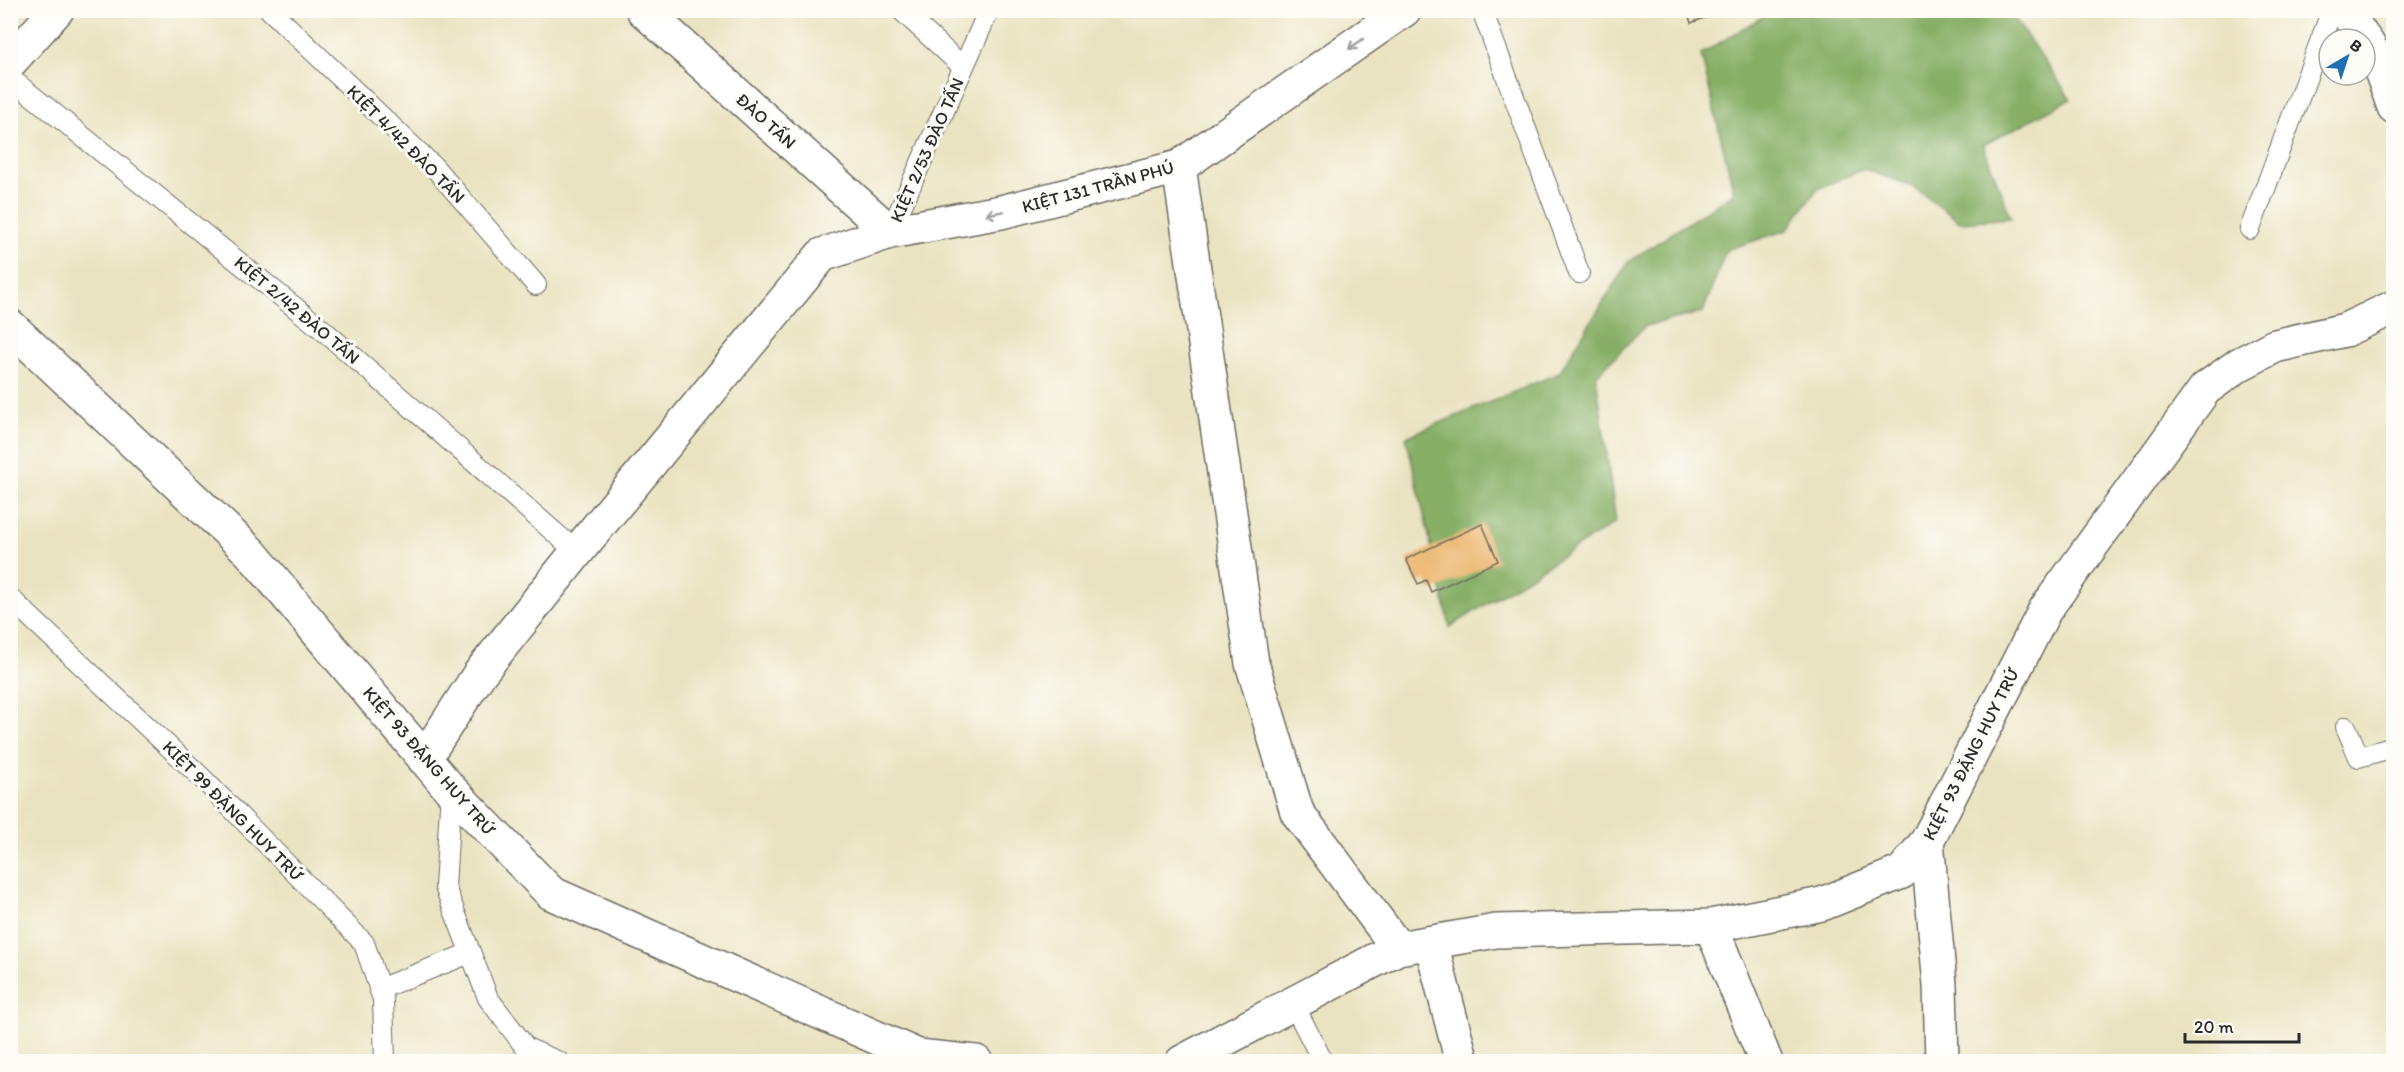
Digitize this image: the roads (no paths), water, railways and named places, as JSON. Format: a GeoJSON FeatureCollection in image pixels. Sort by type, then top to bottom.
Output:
{"type":"FeatureCollection","features":[{"type":"Feature","properties":{"kind":"street"},"geometry":{"type":"LineString","coordinates":[[10,62],[57,10]]}},
{"type":"Feature","properties":{"kind":"street","name":"ĐÀO TẤN"},"geometry":{"type":"LineString","coordinates":[[643,10],[890,232]]}},
{"type":"Feature","properties":{"kind":"street","name":"KIỆT 131 TRẦN PHÚ"},"geometry":{"type":"LineString","coordinates":[[424,759],[480,673],[822,255],[890,232],[1001,212],[1179,167],[1404,10]]}},
{"type":"Feature","properties":{"kind":"street"},"geometry":{"type":"LineString","coordinates":[[2345,10],[2358,27]]}},
{"type":"Feature","properties":{"kind":"street"},"geometry":{"type":"LineString","coordinates":[[2377,55],[2394,107]]}},
{"type":"Feature","properties":{"kind":"street"},"geometry":{"type":"LineString","coordinates":[[1179,167],[1252,663],[1298,812],[1398,948]]}},
{"type":"Feature","properties":{"kind":"street","name":"KIỆT 93 ĐẶNG HUY TRỨ"},"geometry":{"type":"LineString","coordinates":[[1182,1062],[1398,948],[1496,931],[1710,926],[1822,904],[1902,872],[1927,841],[2045,610],[2205,390],[2241,364],[2276,346],[2345,330],[2394,307]]}},
{"type":"Feature","properties":{"kind":"street","name":"KIỆT 93 ĐẶNG HUY TRỨ"},"geometry":{"type":"LineString","coordinates":[[10,326],[251,553],[451,790],[550,893],[882,1052],[976,1062]]}},
{"type":"Feature","properties":{"kind":"street"},"geometry":{"type":"LineString","coordinates":[[1927,841],[1940,985],[1942,1062]]}},
{"type":"Feature","properties":{"kind":"street"},"geometry":{"type":"LineString","coordinates":[[1710,926],[1766,1062]]}},
{"type":"Feature","properties":{"kind":"street"},"geometry":{"type":"LineString","coordinates":[[1431,943],[1462,1062]]}},
{"type":"Feature","properties":{"kind":"lane","name":"KIỆT 4/42 ĐÀO TẤN"},"geometry":{"type":"LineString","coordinates":[[270,10],[434,167],[536,285]]}},
{"type":"Feature","properties":{"kind":"lane","name":"KIỆT 2/53 ĐÀO TẤN"},"geometry":{"type":"LineString","coordinates":[[901,10],[963,67]]}},
{"type":"Feature","properties":{"kind":"lane","name":"KIỆT 2/53 ĐÀO TẤN"},"geometry":{"type":"LineString","coordinates":[[890,232],[989,10]]}},
{"type":"Feature","properties":{"kind":"lane"},"geometry":{"type":"LineString","coordinates":[[1482,10],[1579,273]]}},
{"type":"Feature","properties":{"kind":"lane"},"geometry":{"type":"LineString","coordinates":[[2250,229],[2332,10]]}},
{"type":"Feature","properties":{"kind":"lane","name":"KIỆT 2/42 ĐÀO TẤN"},"geometry":{"type":"LineString","coordinates":[[10,78],[323,330],[577,552]]}},
{"type":"Feature","properties":{"kind":"lane","name":"KIỆT 99 ĐẶNG HUY TRỨ"},"geometry":{"type":"LineString","coordinates":[[10,598],[200,776],[364,943],[382,999],[385,1062]]}},
{"type":"Feature","properties":{"kind":"lane"},"geometry":{"type":"LineString","coordinates":[[2346,727],[2359,757],[2394,747]]}},
{"type":"Feature","properties":{"kind":"lane"},"geometry":{"type":"LineString","coordinates":[[451,790],[445,887],[470,954],[488,998],[526,1048],[559,1062]]}},
{"type":"Feature","properties":{"kind":"lane"},"geometry":{"type":"LineString","coordinates":[[380,988],[470,954]]}},
{"type":"Feature","properties":{"kind":"lane"},"geometry":{"type":"LineString","coordinates":[[1293,1003],[1323,1062]]}}]}
